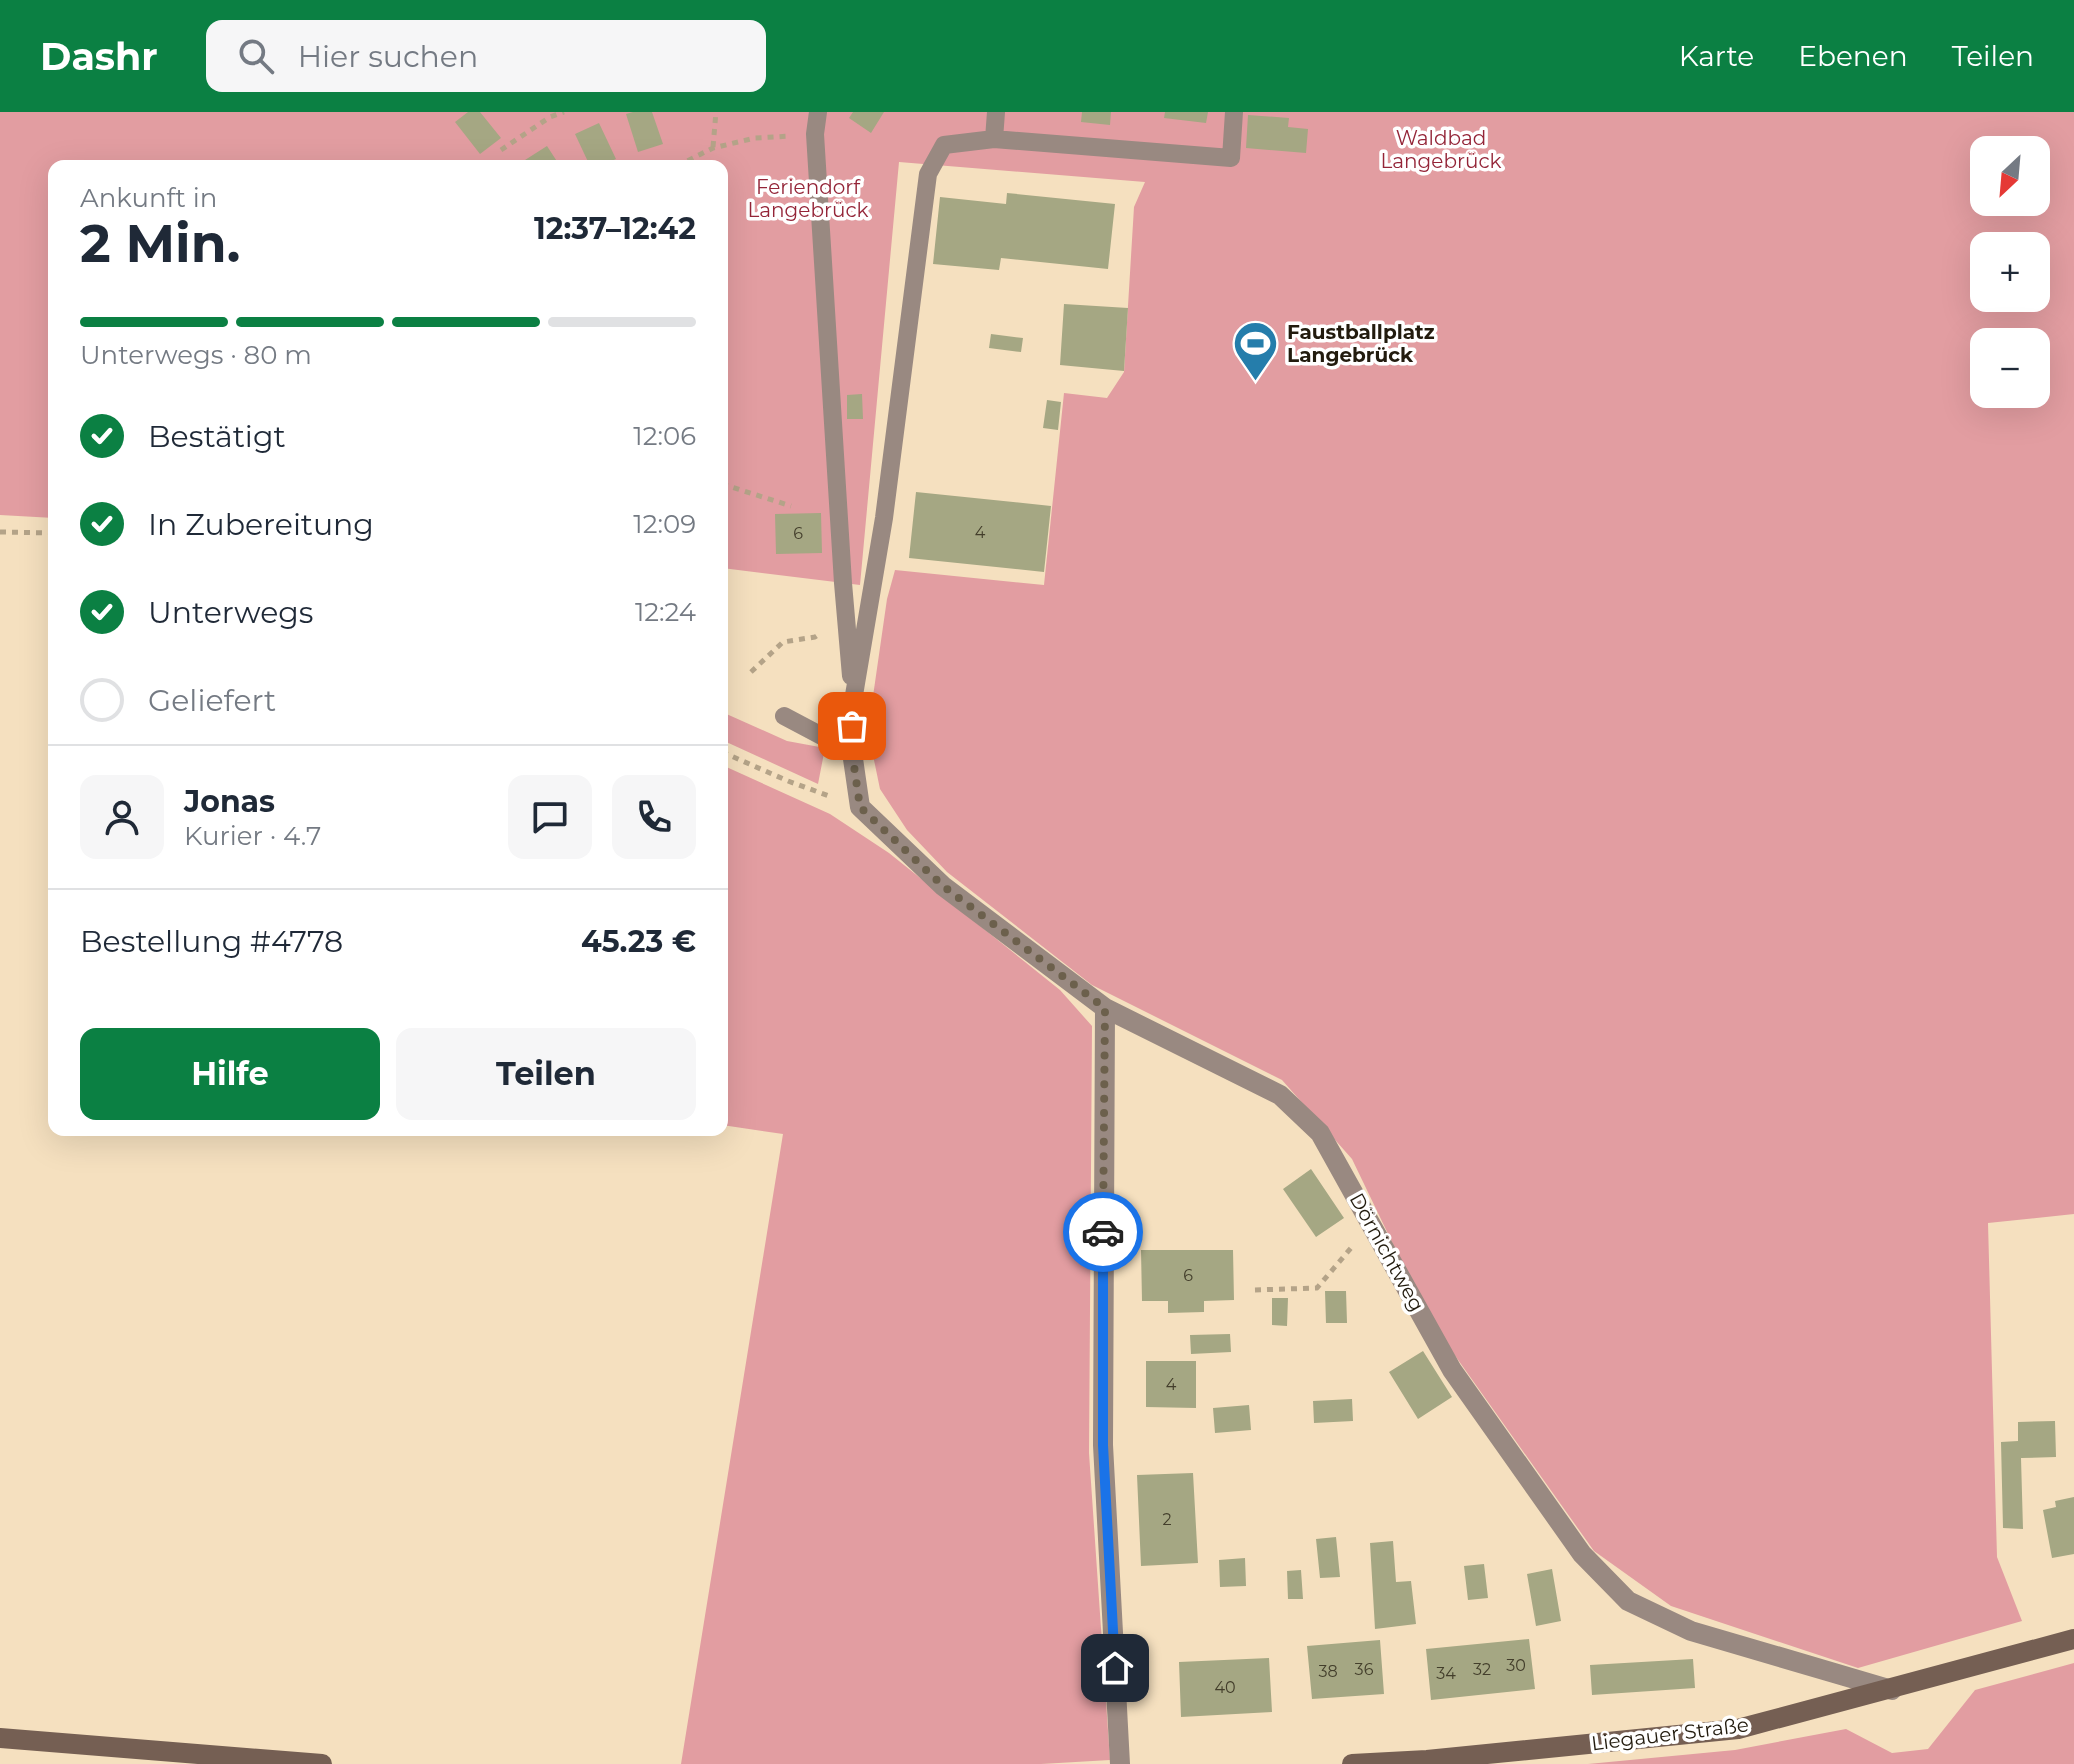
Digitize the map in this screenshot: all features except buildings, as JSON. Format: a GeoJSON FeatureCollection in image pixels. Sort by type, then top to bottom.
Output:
{"type":"FeatureCollection","features":[{"type":"Feature","properties":{"kind":"main road","name":"Liegauer Straße"},"geometry":{"type":"LineString","coordinates":[[1352,1764],[1427,1760],[1738,1729],[2074,1639]]}},
{"type":"Feature","properties":{"kind":"main road"},"geometry":{"type":"LineString","coordinates":[[0,1738],[322,1764]]}},
{"type":"Feature","properties":{"kind":"street"},"geometry":{"type":"LineString","coordinates":[[853,701],[852,752],[860,807]]}},
{"type":"Feature","properties":{"kind":"street","name":"Dörnichtweg"},"geometry":{"type":"LineString","coordinates":[[860,807],[943,886],[1105,1008],[1280,1095],[1320,1133],[1452,1370],[1582,1554],[1628,1601],[1691,1631],[1892,1690]]}},
{"type":"Feature","properties":{"kind":"street"},"geometry":{"type":"LineString","coordinates":[[1105,1008],[1103,1445],[1120,1764]]}},
{"type":"Feature","properties":{"kind":"lane"},"geometry":{"type":"LineString","coordinates":[[818,112],[815,134],[853,701]]}},
{"type":"Feature","properties":{"kind":"lane"},"geometry":{"type":"LineString","coordinates":[[994,139],[996,112]]}},
{"type":"Feature","properties":{"kind":"lane"},"geometry":{"type":"LineString","coordinates":[[853,701],[884,518],[928,174],[944,145],[994,139],[1231,158],[1234,112]]}},
{"type":"Feature","properties":{"kind":"lane"},"geometry":{"type":"LineString","coordinates":[[784,716],[852,752]]}},
{"type":"Feature","properties":{"kind":"path"},"geometry":{"type":"LineString","coordinates":[[501,150],[550,117],[564,112]]}},
{"type":"Feature","properties":{"kind":"path"},"geometry":{"type":"LineString","coordinates":[[713,148],[716,112]]}},
{"type":"Feature","properties":{"kind":"path"},"geometry":{"type":"LineString","coordinates":[[689,160],[713,148],[755,138],[815,134]]}},
{"type":"Feature","properties":{"kind":"path"},"geometry":{"type":"LineString","coordinates":[[728,486],[791,506]]}},
{"type":"Feature","properties":{"kind":"path"},"geometry":{"type":"LineString","coordinates":[[0,532],[48,533]]}},
{"type":"Feature","properties":{"kind":"path"},"geometry":{"type":"LineString","coordinates":[[751,672],[783,642],[815,637],[845,615]]}},
{"type":"Feature","properties":{"kind":"path"},"geometry":{"type":"LineString","coordinates":[[728,755],[860,807]]}},
{"type":"Feature","properties":{"kind":"path"},"geometry":{"type":"LineString","coordinates":[[1255,1290],[1317,1288],[1350,1248],[1378,1238]]}},
{"type":"Feature","properties":{"kind":"green space"},"geometry":{"type":"Polygon","coordinates":[[[0,112],[2074,112],[2074,1214],[1988,1223],[1997,1557],[2022,1621],[1858,1668],[1671,1606],[1594,1551],[1429,1319],[1352,1159],[1282,1080],[1092,985],[947,872],[907,830],[880,789],[868,731],[887,599],[895,570],[1044,585],[1064,393],[1107,398],[1124,372],[1134,207],[1145,182],[899,162],[860,585],[728,569],[728,160],[48,160],[48,518],[0,515],[0,112]]]}},
{"type":"Feature","properties":{"kind":"green space"},"geometry":{"type":"Polygon","coordinates":[[[728,715],[787,741],[825,748],[818,784],[728,743],[728,715]]]}},
{"type":"Feature","properties":{"kind":"green space"},"geometry":{"type":"Polygon","coordinates":[[[728,768],[830,814],[889,853],[1060,990],[1092,1026],[1089,1453],[1110,1760],[1041,1764],[681,1764],[783,1134],[728,1126],[728,768]]]}},
{"type":"Feature","properties":{"kind":"green space"},"geometry":{"type":"Polygon","coordinates":[[[2074,1663],[2074,1764],[1588,1764],[1735,1750],[1846,1729],[1892,1753],[1928,1749],[1975,1690],[2074,1663]]]}},
{"type":"Feature","properties":{"kind":"way so far"},"geometry":{"type":"LineString","coordinates":[[852,726],[852,752],[860,807],[943,886],[1105,1008],[1103,1232]]}},
{"type":"Feature","properties":{"kind":"place","name":"Faustballplatz Langebrück"},"geometry":{"type":"Point","coordinates":[1256,383]}},
{"type":"Feature","properties":{"kind":"route"},"geometry":{"type":"LineString","coordinates":[[1103,1232],[1103,1445],[1115,1668]]}},
{"type":"Feature","properties":{"kind":"park label","name":"Waldbad Langebrück"},"geometry":{"type":"Point","coordinates":[1441,150]}},
{"type":"Feature","properties":{"kind":"park label","name":"Feriendorf Langebrück"},"geometry":{"type":"Point","coordinates":[808,198]}}]}
